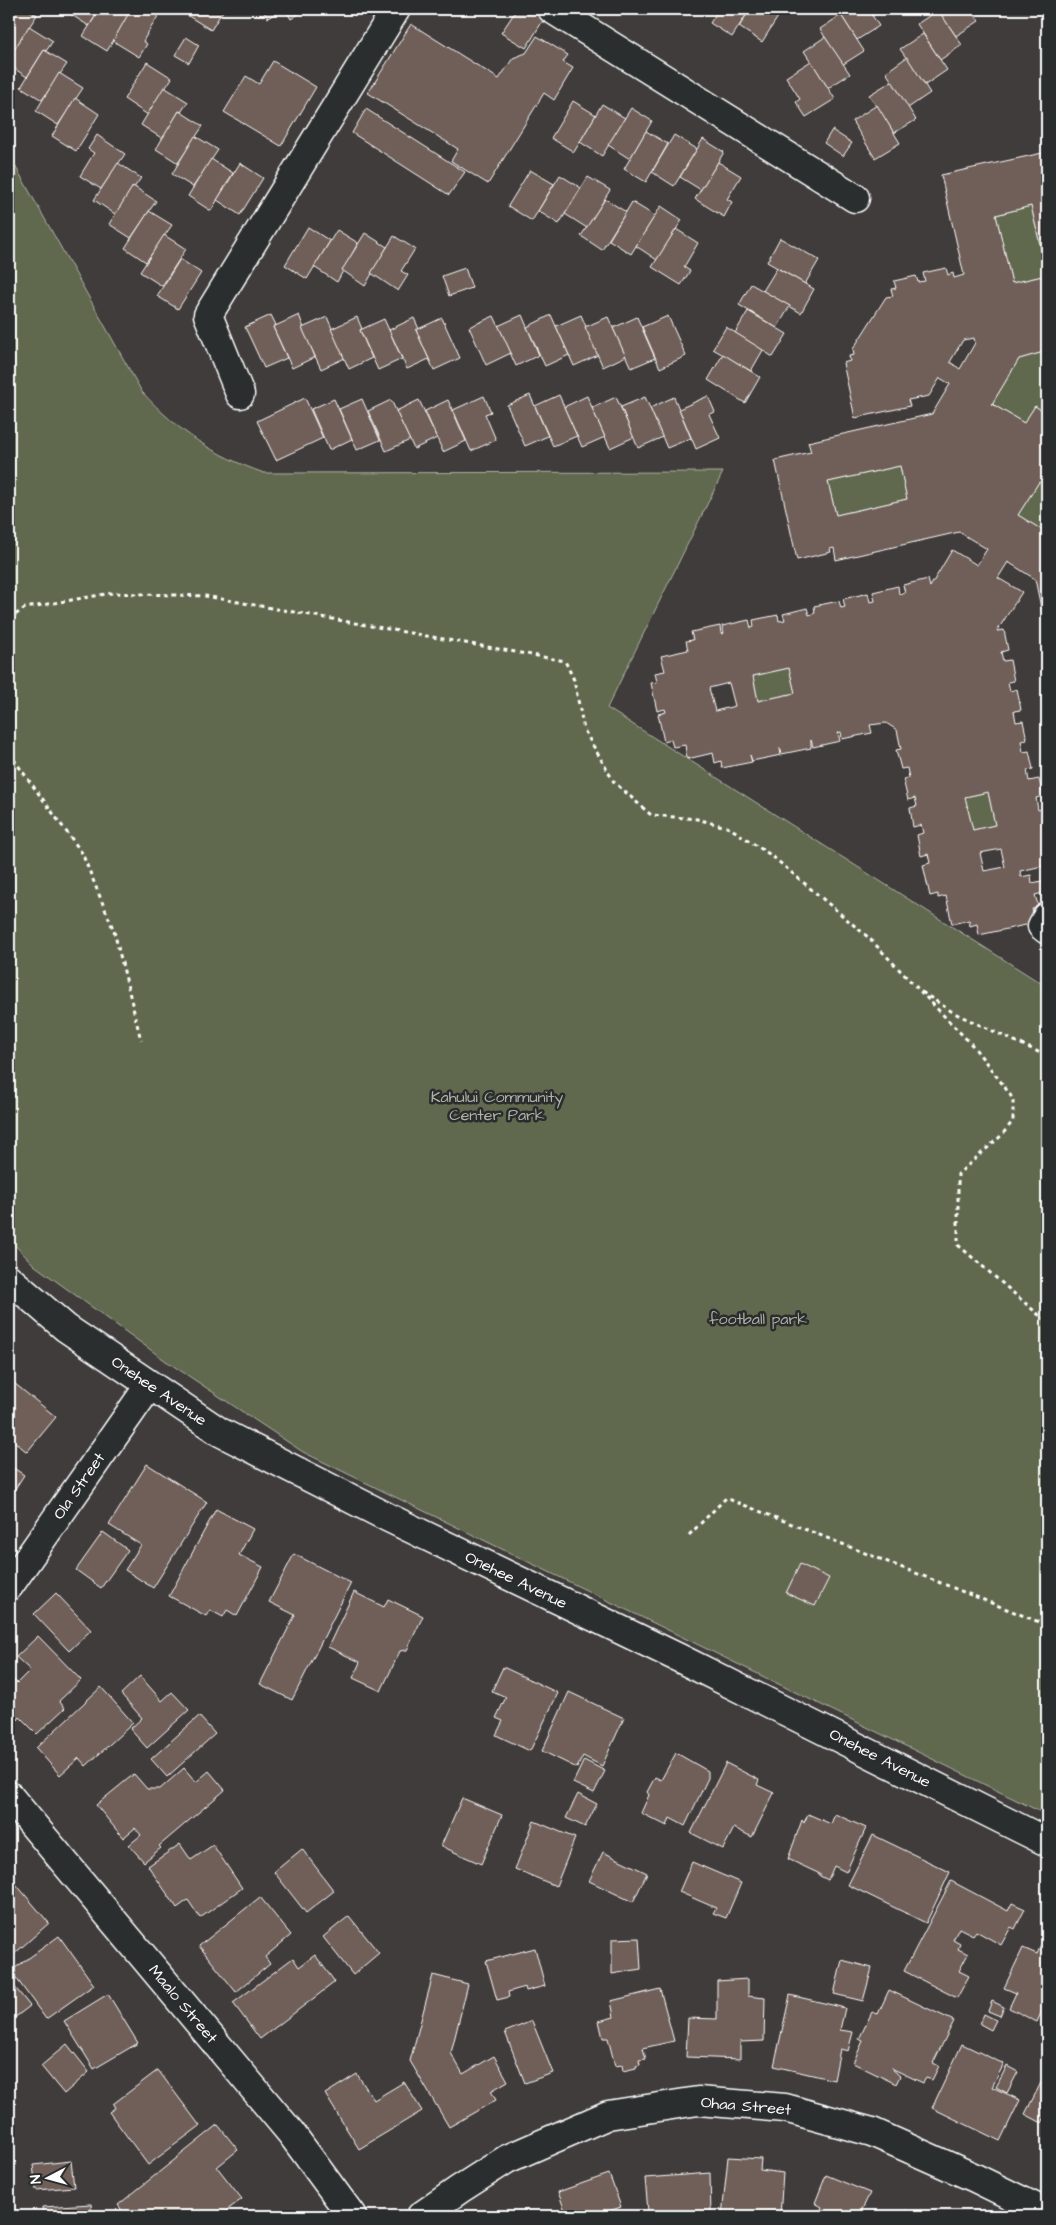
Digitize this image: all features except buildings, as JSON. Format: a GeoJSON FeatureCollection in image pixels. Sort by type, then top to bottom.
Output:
{"type":"FeatureCollection","features":[{"type":"Feature","properties":{"kind":"street"},"geometry":{"type":"LineString","coordinates":[[240,394],[208,315],[396,9]]}},
{"type":"Feature","properties":{"kind":"street"},"geometry":{"type":"LineString","coordinates":[[552,9],[855,198]]}},
{"type":"Feature","properties":{"kind":"street","name":"Onehee Avenue"},"geometry":{"type":"LineString","coordinates":[[9,1279],[66,1328],[149,1386],[220,1432],[371,1509],[679,1658],[1047,1842]]}},
{"type":"Feature","properties":{"kind":"street","name":"Ola Street"},"geometry":{"type":"LineString","coordinates":[[9,1586],[149,1386]]}},
{"type":"Feature","properties":{"kind":"street","name":"Maalo Street"},"geometry":{"type":"LineString","coordinates":[[9,1796],[291,2133],[352,2216]]}},
{"type":"Feature","properties":{"kind":"street","name":"Ohaa Street"},"geometry":{"type":"LineString","coordinates":[[422,2216],[460,2188],[507,2159],[608,2115],[698,2101],[785,2108],[872,2132],[973,2177],[1047,2213]]}},
{"type":"Feature","properties":{"kind":"path"},"geometry":{"type":"LineString","coordinates":[[9,618],[25,608],[112,594],[205,596],[565,661],[574,680],[584,730],[614,782],[652,815],[697,819],[730,828],[772,856],[869,938],[915,988],[973,1046],[1013,1099],[1013,1121],[1001,1136],[958,1174],[958,1245],[1039,1315],[1047,1319]]}},
{"type":"Feature","properties":{"kind":"path"},"geometry":{"type":"LineString","coordinates":[[9,753],[82,854],[114,931],[141,1040]]}},
{"type":"Feature","properties":{"kind":"path"},"geometry":{"type":"LineString","coordinates":[[915,988],[954,1013],[1047,1056]]}},
{"type":"Feature","properties":{"kind":"path"},"geometry":{"type":"LineString","coordinates":[[690,1535],[726,1498],[1047,1624]]}},
{"type":"Feature","properties":{"kind":"green space","name":"Kahului Community Center Park"},"geometry":{"type":"Polygon","coordinates":[[[9,155],[142,392],[170,419],[198,441],[246,466],[264,473],[723,472],[607,708],[1047,987],[1047,1815],[303,1452],[166,1361],[34,1265],[9,1239],[9,155]]]}},
{"type":"Feature","properties":{"kind":"green space"},"geometry":{"type":"Polygon","coordinates":[[[1031,206],[1047,275],[1012,283],[996,215],[1031,206]]]}},
{"type":"Feature","properties":{"kind":"green space"},"geometry":{"type":"Polygon","coordinates":[[[1047,351],[1047,414],[1035,406],[1024,423],[992,404],[1019,359],[1047,351]]]}},
{"type":"Feature","properties":{"kind":"green space"},"geometry":{"type":"Polygon","coordinates":[[[900,466],[907,499],[836,515],[828,482],[900,466]]]}},
{"type":"Feature","properties":{"kind":"green space"},"geometry":{"type":"Polygon","coordinates":[[[1039,482],[1047,487],[1047,533],[1018,515],[1039,482]]]}},
{"type":"Feature","properties":{"kind":"green space"},"geometry":{"type":"Polygon","coordinates":[[[789,668],[795,693],[758,701],[753,676],[789,668]]]}},
{"type":"Feature","properties":{"kind":"green space"},"geometry":{"type":"Polygon","coordinates":[[[988,792],[995,825],[973,830],[965,797],[988,792]]]}},
{"type":"Feature","properties":{"kind":"park label","name":"football park"},"geometry":{"type":"Point","coordinates":[758,1319]}}]}
